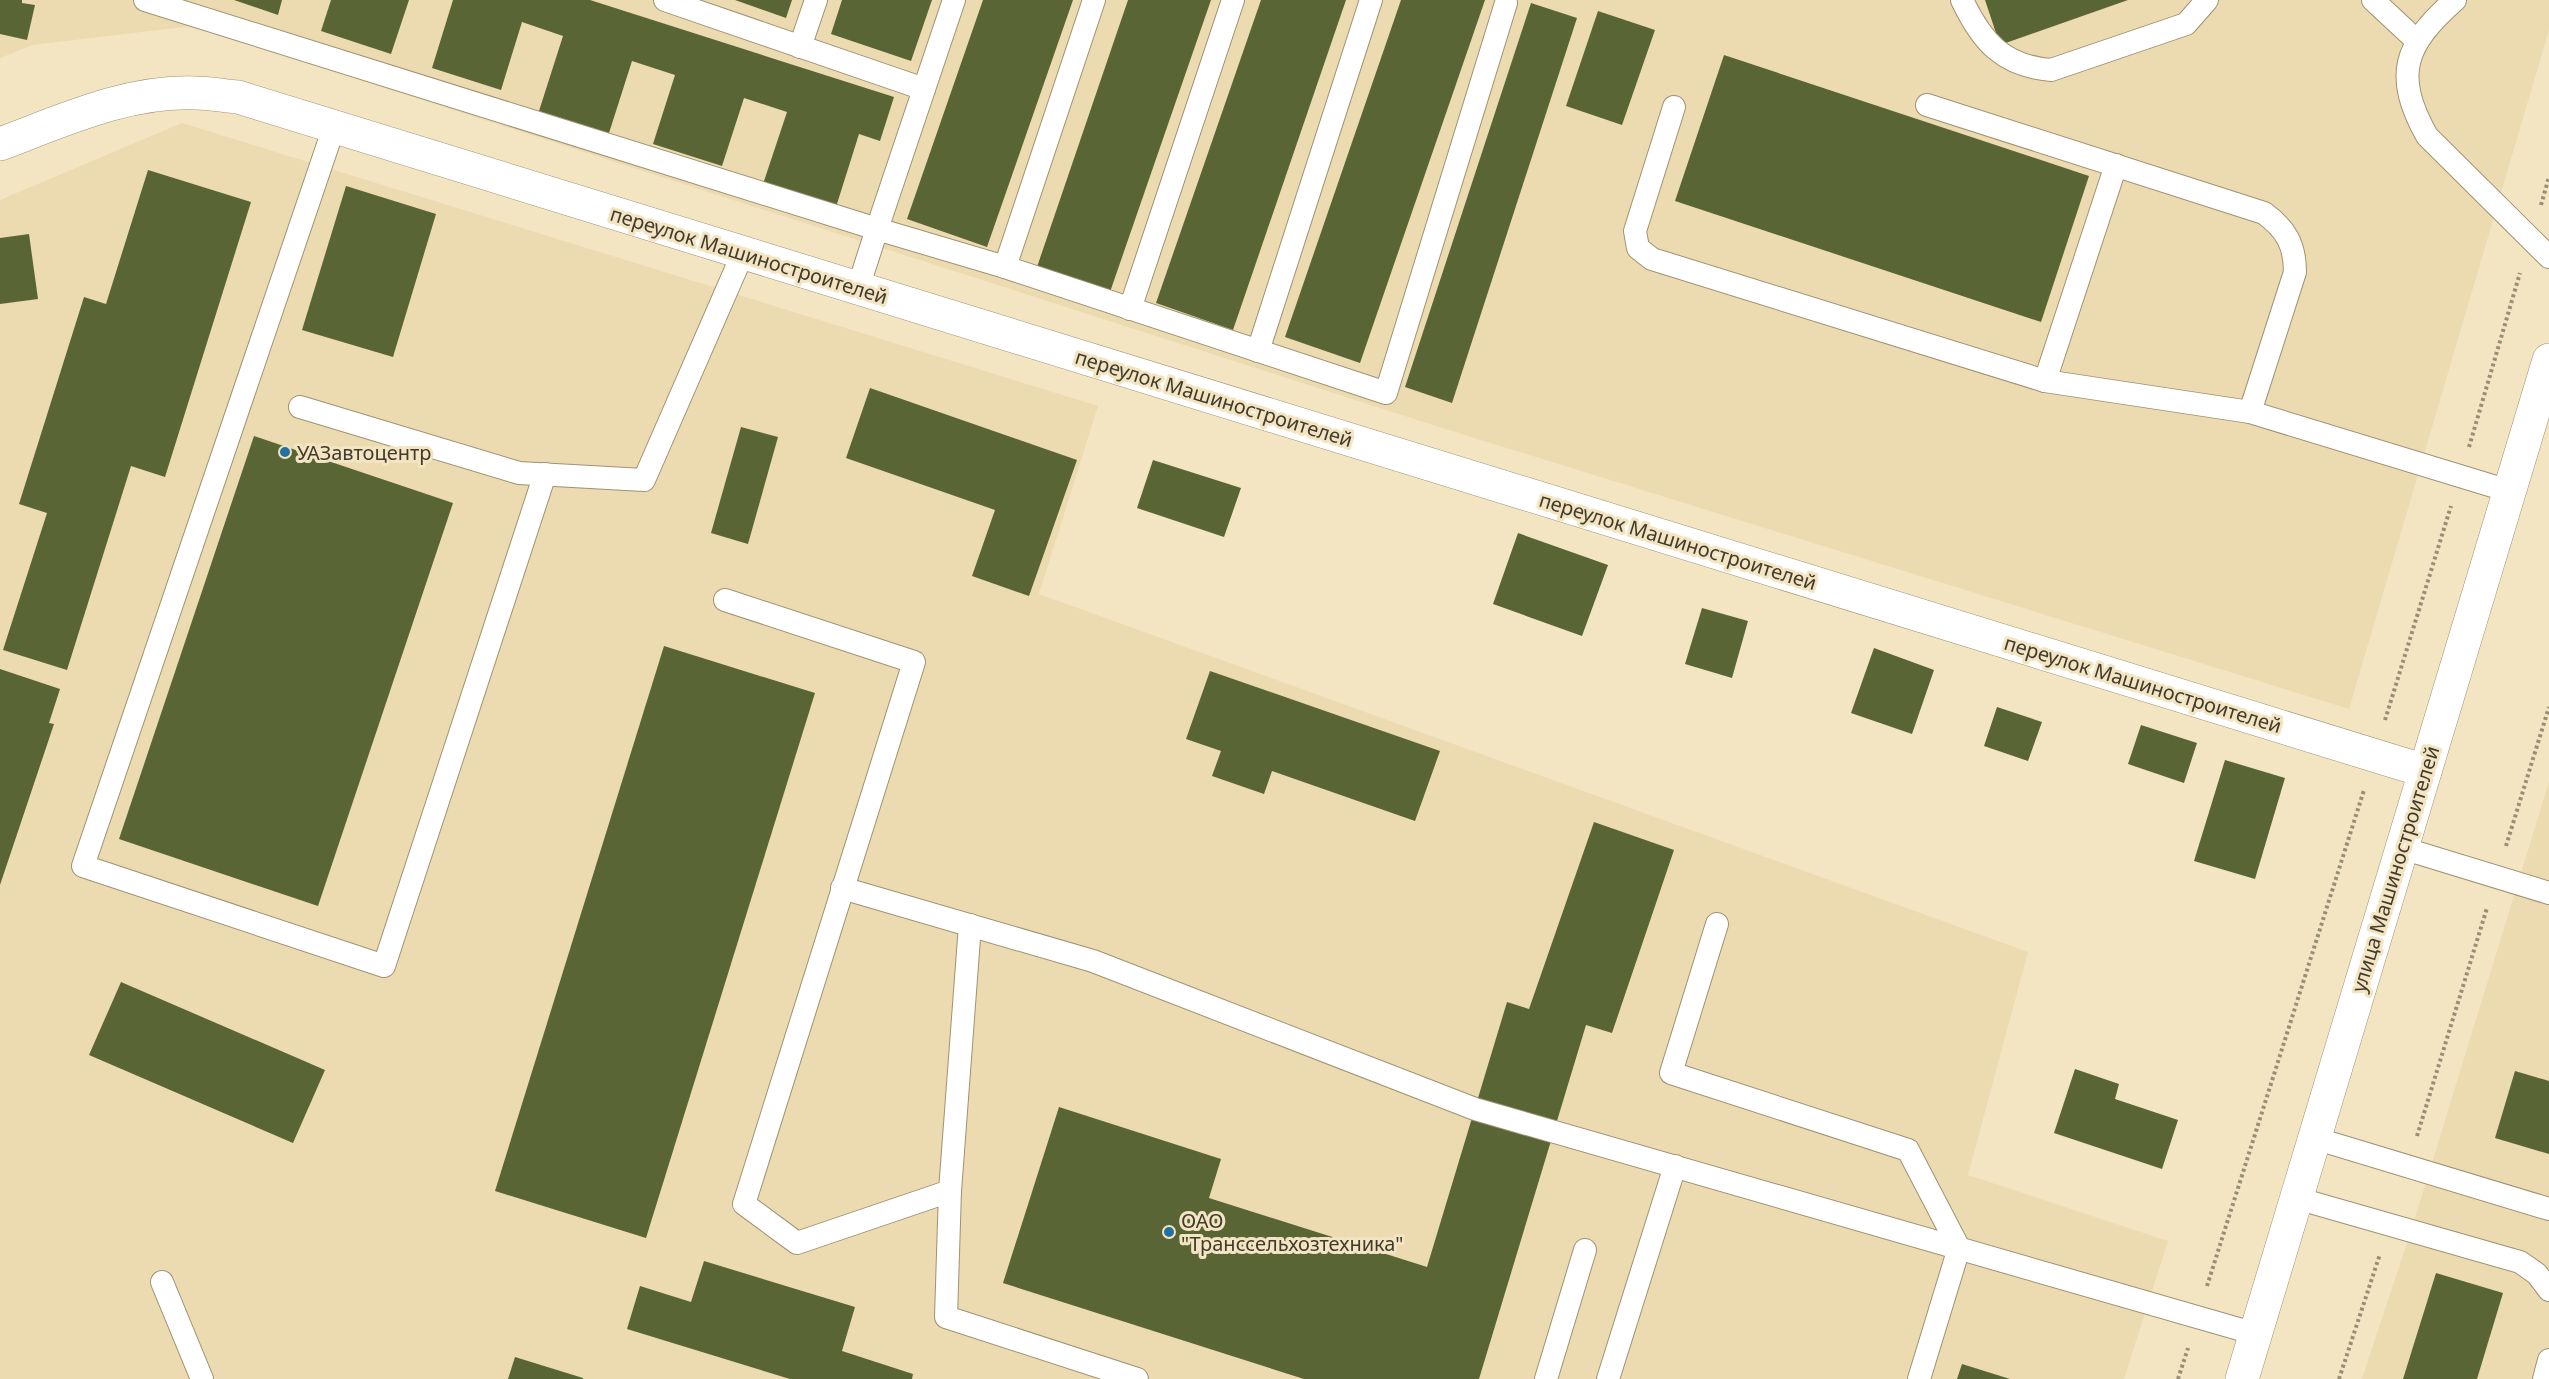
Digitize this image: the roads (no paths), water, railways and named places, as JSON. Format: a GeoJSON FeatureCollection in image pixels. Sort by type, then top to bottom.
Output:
{"type":"FeatureCollection","features":[{"type":"Feature","properties":{"kind":"street","name":"переулок Машиностроителей"},"geometry":{"type":"LineString","coordinates":[[0,144],[99,107],[148,97],[195,92],[238,98],[2425,771]]}},
{"type":"Feature","properties":{"kind":"street","name":"улица Машиностроителей"},"geometry":{"type":"LineString","coordinates":[[2242,1379],[2549,360]]}},
{"type":"Feature","properties":{"kind":"lane"},"geometry":{"type":"LineString","coordinates":[[145,0],[1005,267],[1386,393],[1506,3]]}},
{"type":"Feature","properties":{"kind":"lane"},"geometry":{"type":"LineString","coordinates":[[800,47],[816,0]]}},
{"type":"Feature","properties":{"kind":"lane"},"geometry":{"type":"LineString","coordinates":[[858,288],[954,0]]}},
{"type":"Feature","properties":{"kind":"lane"},"geometry":{"type":"LineString","coordinates":[[1005,267],[1094,0]]}},
{"type":"Feature","properties":{"kind":"lane"},"geometry":{"type":"LineString","coordinates":[[1130,309],[1233,0]]}},
{"type":"Feature","properties":{"kind":"lane"},"geometry":{"type":"LineString","coordinates":[[1258,351],[1371,0]]}},
{"type":"Feature","properties":{"kind":"lane"},"geometry":{"type":"LineString","coordinates":[[1962,0],[1974,25],[1990,45],[2004,57],[2034,69],[2051,70],[2186,24],[2206,0]]}},
{"type":"Feature","properties":{"kind":"lane"},"geometry":{"type":"LineString","coordinates":[[2373,0],[2417,41]]}},
{"type":"Feature","properties":{"kind":"lane"},"geometry":{"type":"LineString","coordinates":[[2455,0],[2433,20],[2417,41],[2408,61],[2406,84],[2414,111],[2427,136],[2549,257]]}},
{"type":"Feature","properties":{"kind":"lane"},"geometry":{"type":"LineString","coordinates":[[669,1],[924,89]]}},
{"type":"Feature","properties":{"kind":"lane"},"geometry":{"type":"LineString","coordinates":[[1927,105],[2264,213],[2278,223],[2289,237],[2295,254],[2295,272],[2250,412]]}},
{"type":"Feature","properties":{"kind":"lane"},"geometry":{"type":"LineString","coordinates":[[1674,107],[1635,231],[1635,241],[1644,254],[2045,381],[2250,412],[2508,491]]}},
{"type":"Feature","properties":{"kind":"lane"},"geometry":{"type":"LineString","coordinates":[[334,127],[83,866],[384,966],[545,474]]}},
{"type":"Feature","properties":{"kind":"lane"},"geometry":{"type":"LineString","coordinates":[[2045,381],[2116,165]]}},
{"type":"Feature","properties":{"kind":"lane"},"geometry":{"type":"LineString","coordinates":[[300,406],[519,473],[644,480],[743,253]]}},
{"type":"Feature","properties":{"kind":"lane"},"geometry":{"type":"LineString","coordinates":[[725,600],[914,662],[744,1204],[797,1244],[950,1191]]}},
{"type":"Feature","properties":{"kind":"lane"},"geometry":{"type":"LineString","coordinates":[[2402,848],[2549,892]]}},
{"type":"Feature","properties":{"kind":"lane"},"geometry":{"type":"LineString","coordinates":[[842,888],[1093,961],[1475,1108],[2256,1334]]}},
{"type":"Feature","properties":{"kind":"lane"},"geometry":{"type":"LineString","coordinates":[[1717,924],[1671,1073],[1908,1150],[1959,1248],[1919,1379]]}},
{"type":"Feature","properties":{"kind":"lane"},"geometry":{"type":"LineString","coordinates":[[970,925],[950,1191],[946,1317],[1137,1379]]}},
{"type":"Feature","properties":{"kind":"lane"},"geometry":{"type":"LineString","coordinates":[[2314,1138],[2549,1209]]}},
{"type":"Feature","properties":{"kind":"lane"},"geometry":{"type":"LineString","coordinates":[[1608,1379],[1675,1166]]}},
{"type":"Feature","properties":{"kind":"lane"},"geometry":{"type":"LineString","coordinates":[[2296,1198],[2520,1262],[2537,1274],[2549,1290]]}},
{"type":"Feature","properties":{"kind":"lane"},"geometry":{"type":"LineString","coordinates":[[1546,1379],[1585,1250]]}},
{"type":"Feature","properties":{"kind":"lane"},"geometry":{"type":"LineString","coordinates":[[162,1282],[202,1379]]}},
{"type":"Feature","properties":{"kind":"lane"},"geometry":{"type":"LineString","coordinates":[[2544,1379],[2549,1360]]}},
{"type":"Feature","properties":{"kind":"place","name":"УАЗавтоцентр"},"geometry":{"type":"Point","coordinates":[285,452]}},
{"type":"Feature","properties":{"kind":"place","name":"ОАО \"Транссельхозтехника\""},"geometry":{"type":"Point","coordinates":[1169,1232]}}]}
